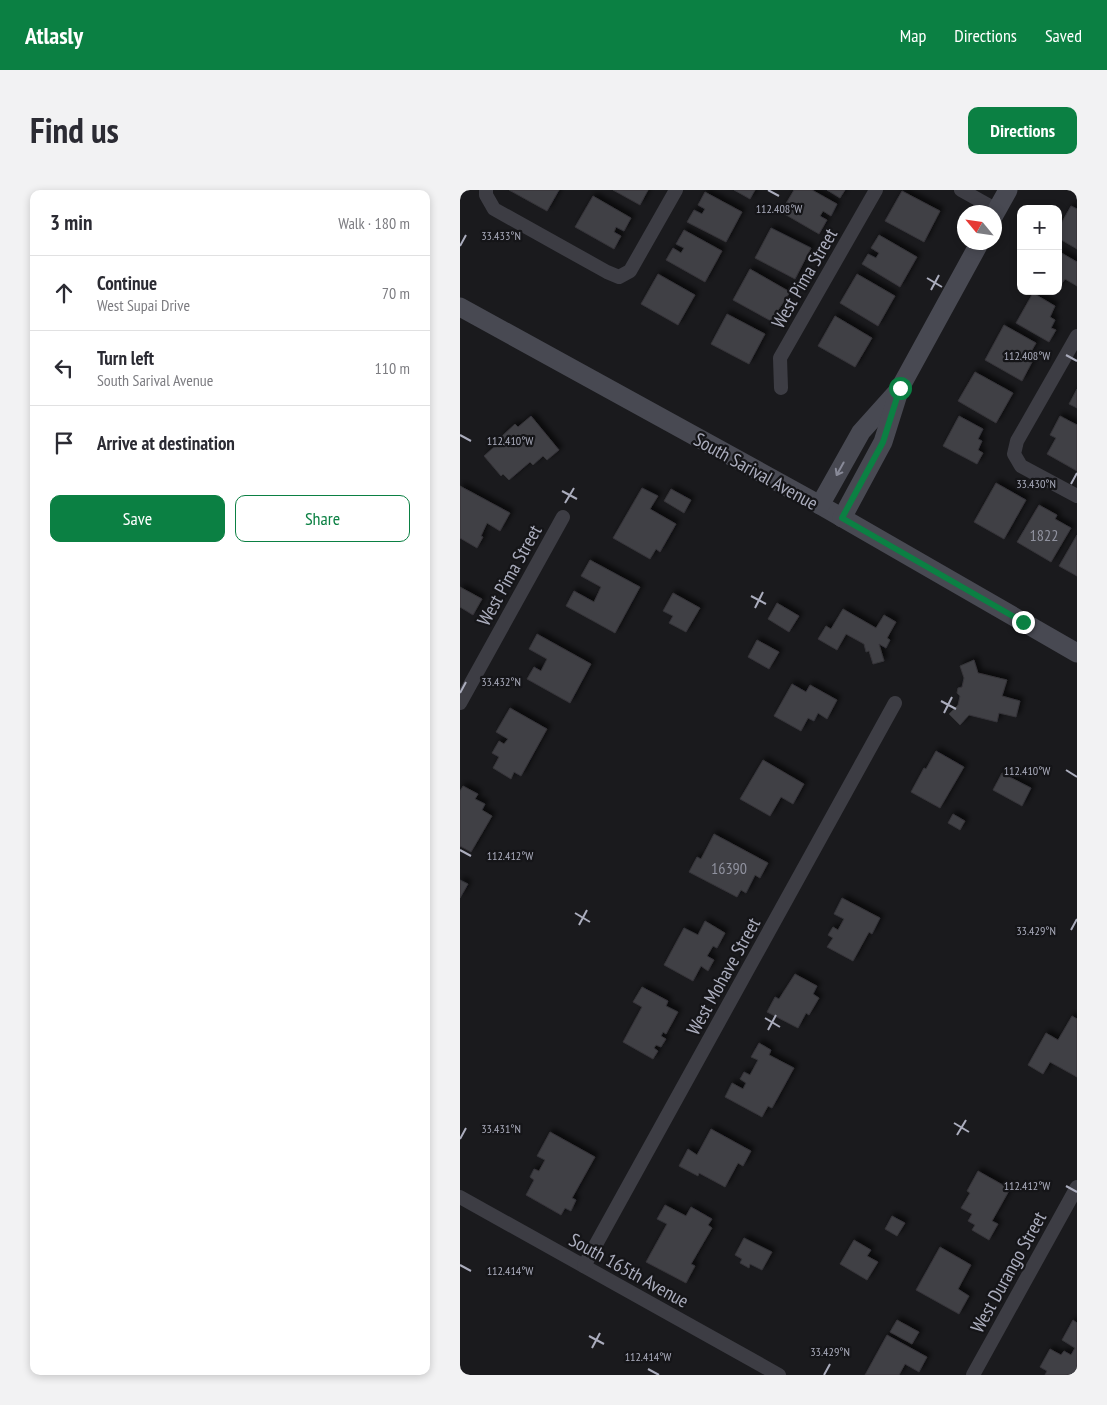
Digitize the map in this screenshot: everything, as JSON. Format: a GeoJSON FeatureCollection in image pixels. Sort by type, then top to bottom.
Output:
{"type":"FeatureCollection","features":[{"type":"Feature","properties":{"kind":"main road"},"geometry":{"type":"LineString","coordinates":[[1000,205],[1008,190]]}},
{"type":"Feature","properties":{"kind":"main road"},"geometry":{"type":"LineString","coordinates":[[842,518],[883,442],[900,388],[976,250]]}},
{"type":"Feature","properties":{"kind":"main road","name":"South Sarival Avenue"},"geometry":{"type":"LineString","coordinates":[[460,307],[842,518],[1077,653]]}},
{"type":"Feature","properties":{"kind":"main road"},"geometry":{"type":"LineString","coordinates":[[820,506],[861,432],[900,388]]}},
{"type":"Feature","properties":{"kind":"street"},"geometry":{"type":"LineString","coordinates":[[486,192],[494,209],[619,277],[630,271],[676,190]]}},
{"type":"Feature","properties":{"kind":"street","name":"West Pima Street"},"geometry":{"type":"LineString","coordinates":[[781,388],[780,358],[876,190]]}},
{"type":"Feature","properties":{"kind":"street"},"geometry":{"type":"LineString","coordinates":[[961,190],[984,205]]}},
{"type":"Feature","properties":{"kind":"street"},"geometry":{"type":"LineString","coordinates":[[1077,336],[1017,441],[1014,454],[1021,466],[1077,496]]}},
{"type":"Feature","properties":{"kind":"street","name":"West Pima Street"},"geometry":{"type":"LineString","coordinates":[[460,703],[563,517]]}},
{"type":"Feature","properties":{"kind":"street","name":"West Mohave Street"},"geometry":{"type":"LineString","coordinates":[[584,1266],[895,704]]}},
{"type":"Feature","properties":{"kind":"street","name":"West Durango Street"},"geometry":{"type":"LineString","coordinates":[[972,1375],[1077,1187]]}},
{"type":"Feature","properties":{"kind":"street","name":"South 165th Avenue"},"geometry":{"type":"LineString","coordinates":[[460,1198],[779,1375]]}},
{"type":"Feature","properties":{"kind":"building"},"geometry":{"type":"Polygon","coordinates":[[[509,190],[559,190],[547,211],[509,190]]]}},
{"type":"Feature","properties":{"kind":"building"},"geometry":{"type":"Polygon","coordinates":[[[613,190],[648,190],[640,205],[613,190]]]}},
{"type":"Feature","properties":{"kind":"building"},"geometry":{"type":"Polygon","coordinates":[[[734,190],[755,190],[750,199],[734,190]]]}},
{"type":"Feature","properties":{"kind":"building"},"geometry":{"type":"Polygon","coordinates":[[[794,190],[812,190],[837,204],[831,216],[823,211],[820,216],[827,220],[819,234],[781,212],[794,190]]]}},
{"type":"Feature","properties":{"kind":"building"},"geometry":{"type":"Polygon","coordinates":[[[827,190],[845,190],[840,198],[827,190]]]}},
{"type":"Feature","properties":{"kind":"building"},"geometry":{"type":"Polygon","coordinates":[[[902,191],[940,211],[924,242],[885,221],[902,191]]]}},
{"type":"Feature","properties":{"kind":"building"},"geometry":{"type":"Polygon","coordinates":[[[705,192],[742,212],[726,242],[687,222],[694,210],[702,214],[705,209],[698,205],[705,192]]]}},
{"type":"Feature","properties":{"kind":"building"},"geometry":{"type":"Polygon","coordinates":[[[593,196],[631,218],[624,231],[616,227],[614,232],[621,236],[614,249],[575,227],[593,196]]]}},
{"type":"Feature","properties":{"kind":"building"},"geometry":{"type":"Polygon","coordinates":[[[1071,206],[1077,209],[1077,249],[1062,240],[1062,222],[1071,206]]]}},
{"type":"Feature","properties":{"kind":"building"},"geometry":{"type":"Polygon","coordinates":[[[771,228],[811,248],[795,279],[755,258],[771,228]]]}},
{"type":"Feature","properties":{"kind":"building"},"geometry":{"type":"Polygon","coordinates":[[[684,230],[722,251],[705,282],[666,260],[673,248],[681,253],[684,248],[676,244],[684,230]]]}},
{"type":"Feature","properties":{"kind":"building"},"geometry":{"type":"Polygon","coordinates":[[[879,235],[917,257],[900,287],[862,264],[868,254],[876,258],[879,253],[871,248],[879,235]]]}},
{"type":"Feature","properties":{"kind":"building"},"geometry":{"type":"Polygon","coordinates":[[[1062,253],[1077,262],[1077,286],[1065,279],[1062,283],[1062,253]]]}},
{"type":"Feature","properties":{"kind":"building"},"geometry":{"type":"Polygon","coordinates":[[[750,269],[790,292],[771,321],[733,300],[750,269]]]}},
{"type":"Feature","properties":{"kind":"building"},"geometry":{"type":"Polygon","coordinates":[[[658,274],[695,295],[678,325],[641,304],[658,274]]]}},
{"type":"Feature","properties":{"kind":"building"},"geometry":{"type":"Polygon","coordinates":[[[857,274],[895,296],[878,326],[840,303],[857,274]]]}},
{"type":"Feature","properties":{"kind":"building"},"geometry":{"type":"Polygon","coordinates":[[[1032,295],[1036,295],[1055,306],[1050,317],[1055,320],[1051,328],[1056,330],[1049,342],[1016,323],[1032,295]]]}},
{"type":"Feature","properties":{"kind":"building"},"geometry":{"type":"Polygon","coordinates":[[[727,314],[765,334],[749,364],[711,344],[727,314]]]}},
{"type":"Feature","properties":{"kind":"building"},"geometry":{"type":"Polygon","coordinates":[[[835,316],[872,338],[855,367],[818,346],[835,316]]]}},
{"type":"Feature","properties":{"kind":"building"},"geometry":{"type":"Polygon","coordinates":[[[1004,325],[1036,343],[1027,359],[1032,362],[1022,381],[985,360],[1004,325]]]}},
{"type":"Feature","properties":{"kind":"building"},"geometry":{"type":"Polygon","coordinates":[[[975,372],[1013,393],[996,423],[958,401],[975,372]]]}},
{"type":"Feature","properties":{"kind":"building"},"geometry":{"type":"Polygon","coordinates":[[[1077,389],[1077,408],[1069,404],[1077,389]]]}},
{"type":"Feature","properties":{"kind":"building"},"geometry":{"type":"Polygon","coordinates":[[[531,416],[559,450],[547,460],[543,456],[533,465],[530,462],[509,480],[503,474],[501,476],[484,456],[503,439],[501,437],[515,424],[518,427],[531,416]]]}},
{"type":"Feature","properties":{"kind":"building"},"geometry":{"type":"Polygon","coordinates":[[[959,416],[983,429],[978,439],[982,441],[978,450],[983,453],[977,464],[943,446],[959,416]]]}},
{"type":"Feature","properties":{"kind":"building"},"geometry":{"type":"Polygon","coordinates":[[[1060,416],[1077,425],[1077,471],[1047,454],[1056,438],[1050,435],[1060,416]]]}},
{"type":"Feature","properties":{"kind":"building"},"geometry":{"type":"Polygon","coordinates":[[[996,483],[1026,500],[1004,539],[974,522],[996,483]]]}},
{"type":"Feature","properties":{"kind":"building"},"geometry":{"type":"Polygon","coordinates":[[[460,486],[510,513],[500,531],[487,523],[477,548],[460,538],[460,486]]]}},
{"type":"Feature","properties":{"kind":"building"},"geometry":{"type":"Polygon","coordinates":[[[642,488],[658,496],[650,509],[676,524],[660,552],[656,549],[650,559],[613,538],[642,488]]]}},
{"type":"Feature","properties":{"kind":"building"},"geometry":{"type":"Polygon","coordinates":[[[671,489],[691,500],[684,513],[664,501],[671,489]]]}},
{"type":"Feature","properties":{"kind":"building"},"geometry":{"type":"Polygon","coordinates":[[[1039,505],[1057,515],[1055,519],[1071,528],[1051,562],[1017,542],[1039,505]]]}},
{"type":"Feature","properties":{"kind":"building"},"geometry":{"type":"Polygon","coordinates":[[[1077,535],[1077,576],[1059,566],[1077,535]]]}},
{"type":"Feature","properties":{"kind":"building"},"geometry":{"type":"Polygon","coordinates":[[[590,560],[640,587],[615,633],[566,606],[574,591],[594,602],[601,587],[581,576],[590,560]]]}},
{"type":"Feature","properties":{"kind":"building"},"geometry":{"type":"Polygon","coordinates":[[[460,587],[482,599],[473,615],[460,607],[460,587]]]}},
{"type":"Feature","properties":{"kind":"building"},"geometry":{"type":"Polygon","coordinates":[[[673,593],[700,608],[686,632],[669,623],[673,616],[663,611],[673,593]]]}},
{"type":"Feature","properties":{"kind":"building"},"geometry":{"type":"Polygon","coordinates":[[[777,603],[799,616],[789,632],[768,619],[777,603]]]}},
{"type":"Feature","properties":{"kind":"building"},"geometry":{"type":"Polygon","coordinates":[[[843,609],[876,628],[884,615],[896,622],[887,638],[890,640],[886,648],[879,644],[884,661],[873,664],[869,651],[866,652],[864,644],[846,634],[837,650],[818,639],[826,626],[831,629],[843,609]]]}},
{"type":"Feature","properties":{"kind":"building"},"geometry":{"type":"Polygon","coordinates":[[[537,634],[591,664],[570,703],[527,679],[534,667],[541,671],[547,659],[529,649],[537,634]]]}},
{"type":"Feature","properties":{"kind":"building"},"geometry":{"type":"Polygon","coordinates":[[[757,640],[779,652],[769,669],[748,657],[757,640]]]}},
{"type":"Feature","properties":{"kind":"building"},"geometry":{"type":"Polygon","coordinates":[[[974,660],[978,673],[1007,680],[1002,696],[1020,701],[1016,717],[999,713],[997,722],[969,715],[960,725],[949,714],[958,705],[960,696],[957,693],[958,688],[962,687],[964,678],[960,666],[974,660]]]}},
{"type":"Feature","properties":{"kind":"building"},"geometry":{"type":"Polygon","coordinates":[[[792,684],[806,692],[810,685],[837,700],[827,719],[818,713],[814,721],[808,718],[801,731],[774,716],[792,684]]]}},
{"type":"Feature","properties":{"kind":"building"},"geometry":{"type":"Polygon","coordinates":[[[510,708],[547,729],[521,776],[514,772],[511,779],[493,768],[499,757],[492,753],[499,741],[504,744],[508,739],[496,732],[510,708]]]}},
{"type":"Feature","properties":{"kind":"building"},"geometry":{"type":"Polygon","coordinates":[[[936,751],[964,767],[940,808],[911,792],[936,751]]]}},
{"type":"Feature","properties":{"kind":"building"},"geometry":{"type":"Polygon","coordinates":[[[763,760],[804,784],[793,804],[781,797],[770,816],[740,799],[763,760]]]}},
{"type":"Feature","properties":{"kind":"building"},"geometry":{"type":"Polygon","coordinates":[[[1002,773],[1031,788],[1022,806],[993,790],[1002,773]]]}},
{"type":"Feature","properties":{"kind":"building"},"geometry":{"type":"Polygon","coordinates":[[[463,786],[478,794],[475,799],[485,804],[482,810],[492,816],[471,852],[460,846],[460,791],[463,786]]]}},
{"type":"Feature","properties":{"kind":"building"},"geometry":{"type":"Polygon","coordinates":[[[953,814],[965,821],[960,830],[948,823],[953,814]]]}},
{"type":"Feature","properties":{"kind":"building"},"geometry":{"type":"Polygon","coordinates":[[[714,834],[768,863],[760,878],[755,875],[746,893],[741,890],[737,897],[689,872],[697,857],[701,859],[714,834]]]}},
{"type":"Feature","properties":{"kind":"building"},"geometry":{"type":"Polygon","coordinates":[[[460,880],[468,884],[460,898],[460,880]]]}},
{"type":"Feature","properties":{"kind":"building"},"geometry":{"type":"Polygon","coordinates":[[[842,898],[880,918],[872,934],[869,932],[853,961],[827,947],[833,938],[828,935],[833,927],[838,930],[844,919],[834,914],[842,898]]]}},
{"type":"Feature","properties":{"kind":"building"},"geometry":{"type":"Polygon","coordinates":[[[705,921],[725,933],[717,948],[713,946],[707,956],[714,960],[708,971],[701,966],[693,981],[664,965],[684,928],[698,935],[705,921]]]}},
{"type":"Feature","properties":{"kind":"building"},"geometry":{"type":"Polygon","coordinates":[[[795,974],[817,986],[813,994],[819,998],[809,1015],[806,1013],[798,1028],[767,1012],[775,997],[779,999],[795,974]]]}},
{"type":"Feature","properties":{"kind":"building"},"geometry":{"type":"Polygon","coordinates":[[[642,987],[668,1001],[666,1006],[678,1012],[666,1034],[663,1032],[661,1036],[666,1039],[661,1047],[656,1045],[654,1048],[658,1051],[653,1059],[623,1042],[642,1007],[633,1002],[642,987]]]}},
{"type":"Feature","properties":{"kind":"building"},"geometry":{"type":"Polygon","coordinates":[[[1072,1016],[1077,1019],[1077,1077],[1050,1062],[1043,1074],[1028,1065],[1046,1033],[1058,1040],[1072,1016]]]}},
{"type":"Feature","properties":{"kind":"building"},"geometry":{"type":"Polygon","coordinates":[[[759,1043],[771,1050],[769,1055],[794,1068],[772,1108],[768,1106],[762,1117],[725,1097],[732,1083],[743,1089],[746,1083],[740,1079],[744,1072],[750,1075],[758,1060],[751,1057],[759,1043]]]}},
{"type":"Feature","properties":{"kind":"building"},"geometry":{"type":"Polygon","coordinates":[[[711,1129],[751,1151],[743,1166],[738,1163],[725,1187],[699,1173],[698,1176],[679,1166],[688,1149],[697,1155],[711,1129]]]}},
{"type":"Feature","properties":{"kind":"building"},"geometry":{"type":"Polygon","coordinates":[[[550,1132],[595,1157],[572,1198],[576,1200],[571,1211],[565,1208],[561,1215],[526,1195],[534,1180],[530,1177],[534,1169],[539,1171],[545,1160],[537,1156],[550,1132]]]}},
{"type":"Feature","properties":{"kind":"building"},"geometry":{"type":"Polygon","coordinates":[[[978,1171],[1010,1189],[992,1221],[998,1224],[989,1240],[972,1230],[975,1225],[968,1221],[972,1214],[961,1208],[970,1193],[967,1191],[978,1171]]]}},
{"type":"Feature","properties":{"kind":"building"},"geometry":{"type":"Polygon","coordinates":[[[665,1205],[686,1216],[691,1207],[712,1219],[708,1225],[712,1228],[691,1264],[695,1266],[686,1283],[646,1262],[667,1224],[657,1219],[665,1205]]]}},
{"type":"Feature","properties":{"kind":"building"},"geometry":{"type":"Polygon","coordinates":[[[892,1216],[905,1223],[897,1236],[885,1229],[892,1216]]]}},
{"type":"Feature","properties":{"kind":"building"},"geometry":{"type":"Polygon","coordinates":[[[744,1238],[772,1252],[762,1270],[750,1264],[749,1268],[740,1263],[742,1259],[735,1255],[744,1238]]]}},
{"type":"Feature","properties":{"kind":"building"},"geometry":{"type":"Polygon","coordinates":[[[854,1240],[871,1250],[867,1256],[878,1262],[867,1280],[840,1264],[854,1240]]]}},
{"type":"Feature","properties":{"kind":"building"},"geometry":{"type":"Polygon","coordinates":[[[940,1247],[971,1265],[958,1289],[969,1296],[959,1314],[916,1290],[940,1247]]]}},
{"type":"Feature","properties":{"kind":"building"},"geometry":{"type":"Polygon","coordinates":[[[897,1320],[919,1332],[912,1344],[890,1332],[897,1320]]]}},
{"type":"Feature","properties":{"kind":"building"},"geometry":{"type":"Polygon","coordinates":[[[1073,1320],[1077,1323],[1077,1375],[1045,1375],[1047,1371],[1040,1367],[1050,1349],[1061,1355],[1064,1351],[1071,1355],[1075,1348],[1062,1340],[1073,1320]]]}},
{"type":"Feature","properties":{"kind":"building"},"geometry":{"type":"Polygon","coordinates":[[[887,1335],[927,1357],[919,1372],[905,1364],[899,1375],[865,1375],[887,1335]]]}},
{"type":"Feature","properties":{"kind":"route"},"geometry":{"type":"LineString","coordinates":[[900,388],[883,442],[842,518],[1023,622]]}}]}
